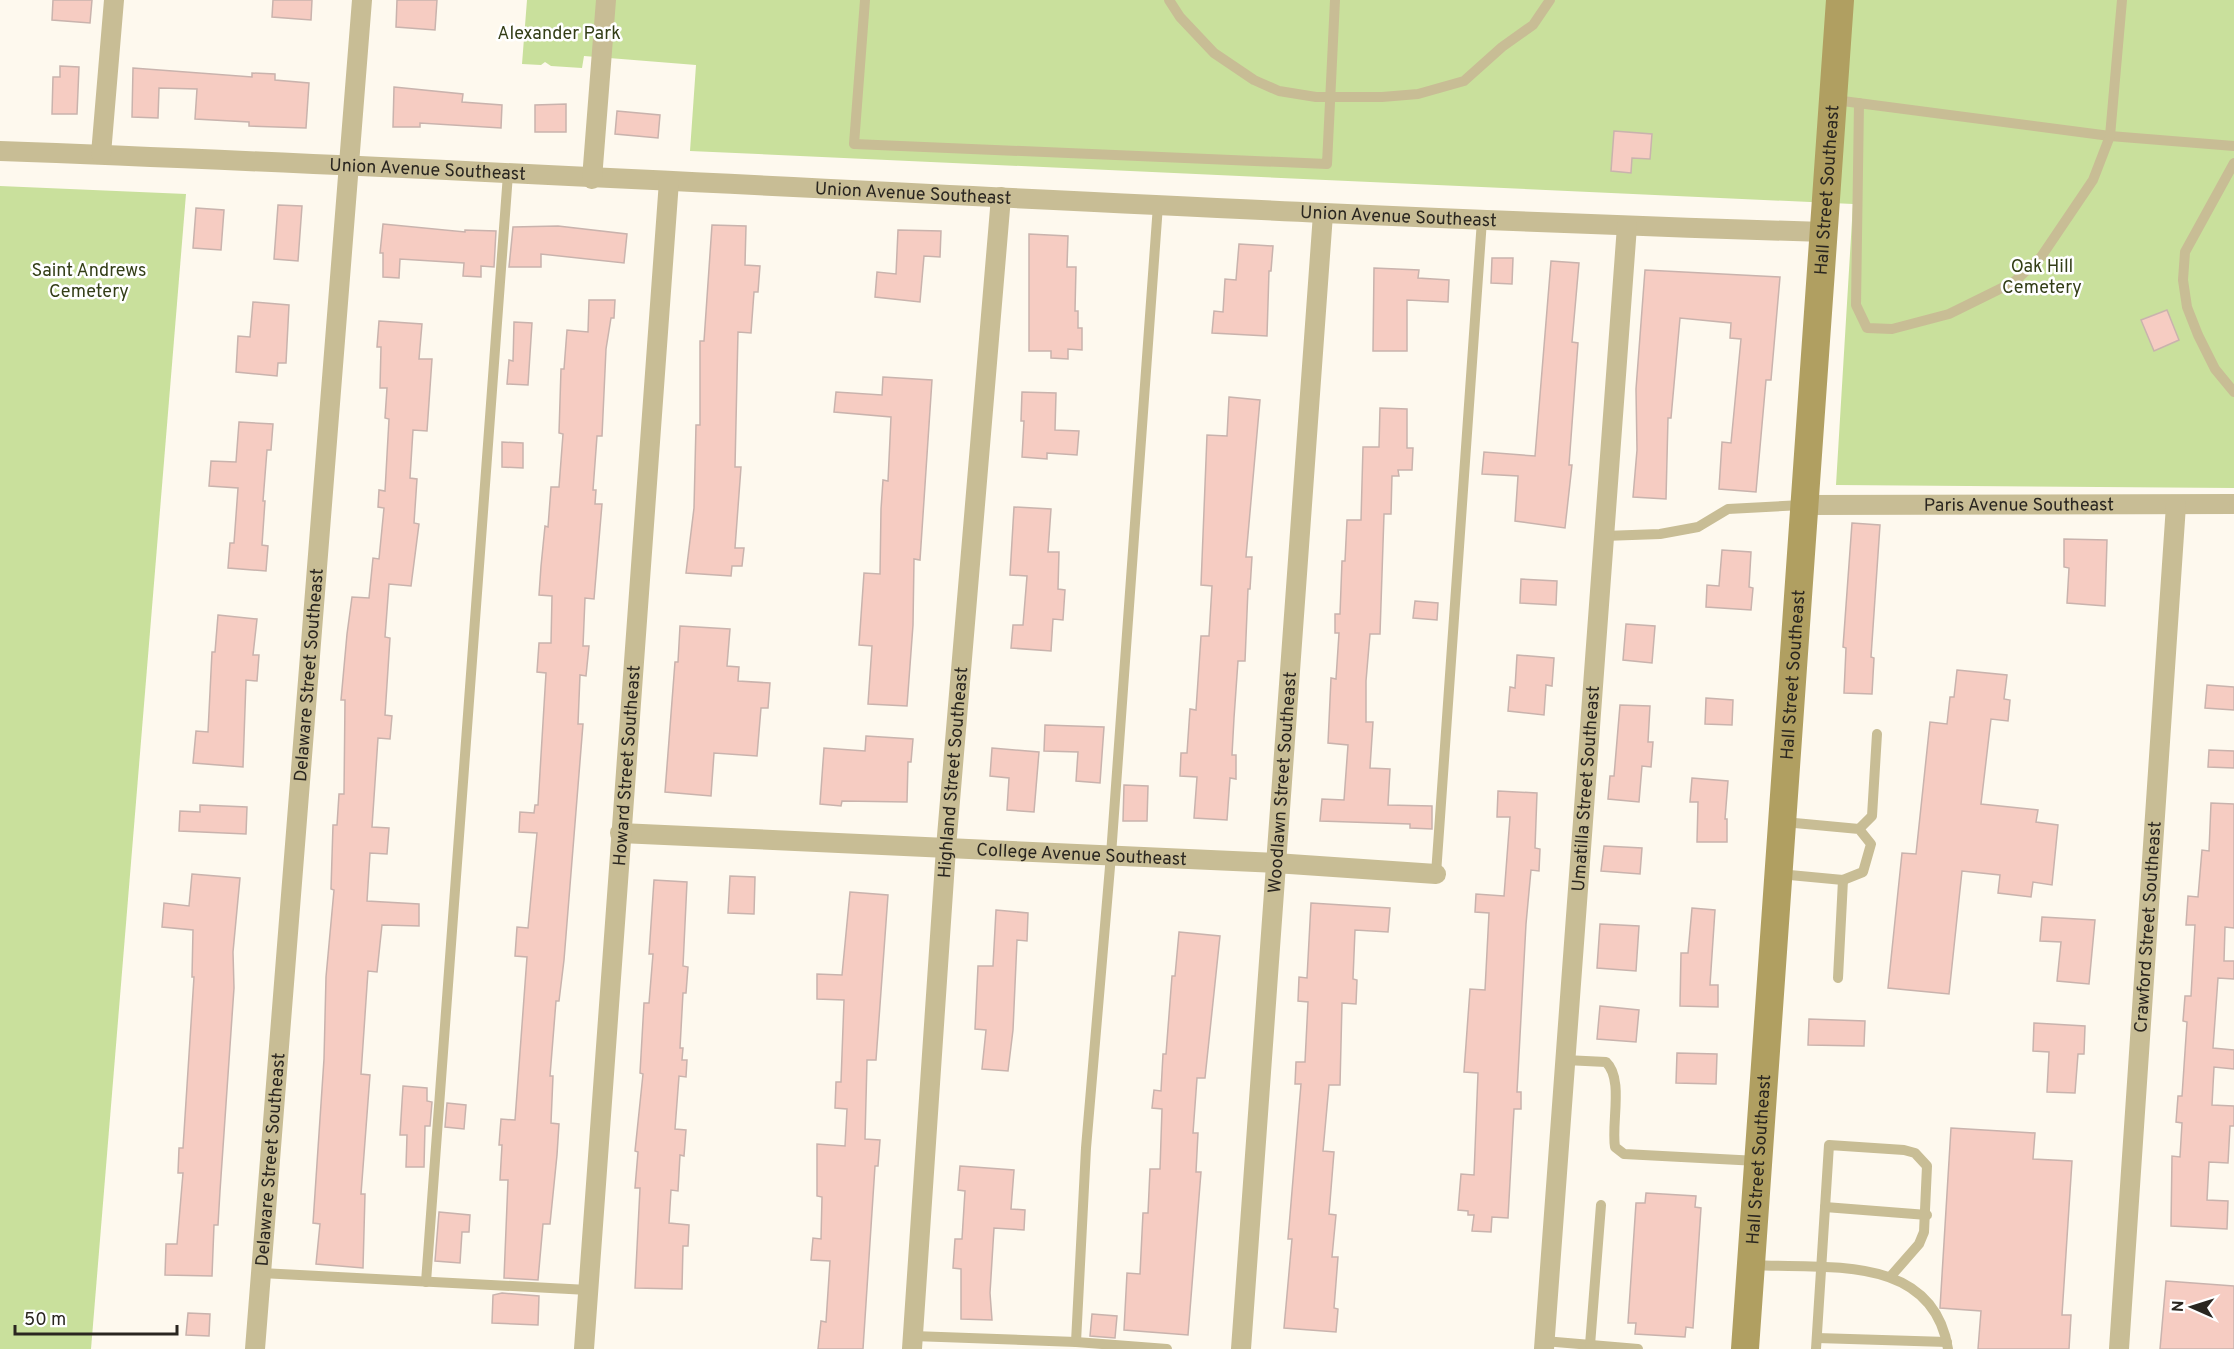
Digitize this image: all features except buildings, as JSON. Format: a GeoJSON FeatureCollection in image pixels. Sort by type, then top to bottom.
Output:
{"type":"FeatureCollection","features":[{"type":"Feature","properties":{"kind":"main road","name":"Hall Street Southeast"},"geometry":{"type":"LineString","coordinates":[[1745,1349],[1824,232],[1847,101],[1840,0]]}},
{"type":"Feature","properties":{"kind":"street"},"geometry":{"type":"LineString","coordinates":[[101,154],[114,0]]}},
{"type":"Feature","properties":{"kind":"street","name":"Delaware Street Southeast"},"geometry":{"type":"LineString","coordinates":[[255,1349],[362,0]]}},
{"type":"Feature","properties":{"kind":"street"},"geometry":{"type":"LineString","coordinates":[[592,179],[606,0]]}},
{"type":"Feature","properties":{"kind":"street","name":"Union Avenue Southeast"},"geometry":{"type":"LineString","coordinates":[[0,151],[349,165],[1323,214],[1824,232]]}},
{"type":"Feature","properties":{"kind":"street","name":"Howard Street Southeast"},"geometry":{"type":"LineString","coordinates":[[584,1349],[669,181]]}},
{"type":"Feature","properties":{"kind":"street","name":"Highland Street Southeast"},"geometry":{"type":"LineString","coordinates":[[913,1343],[945,848],[1000,197]]}},
{"type":"Feature","properties":{"kind":"street","name":"Woodlawn Street Southeast"},"geometry":{"type":"LineString","coordinates":[[1241,1349],[1323,214]]}},
{"type":"Feature","properties":{"kind":"street","name":"Umatilla Street Southeast"},"geometry":{"type":"LineString","coordinates":[[1544,1345],[1627,226]]}},
{"type":"Feature","properties":{"kind":"street","name":"Paris Avenue Southeast"},"geometry":{"type":"LineString","coordinates":[[1804,505],[2234,504]]}},
{"type":"Feature","properties":{"kind":"street","name":"Crawford Street Southeast"},"geometry":{"type":"LineString","coordinates":[[2120,1349],[2176,505]]}},
{"type":"Feature","properties":{"kind":"street","name":"College Avenue Southeast"},"geometry":{"type":"LineString","coordinates":[[620,833],[1275,863],[1436,874]]}},
{"type":"Feature","properties":{"kind":"lane"},"geometry":{"type":"LineString","coordinates":[[865,0],[854,144],[1327,164],[1335,0]]}},
{"type":"Feature","properties":{"kind":"lane"},"geometry":{"type":"LineString","coordinates":[[1169,0],[1180,17],[1214,53],[1254,80],[1279,91],[1331,97],[1382,98],[1418,94],[1464,81],[1502,47],[1533,25],[1550,0]]}},
{"type":"Feature","properties":{"kind":"lane"},"geometry":{"type":"LineString","coordinates":[[2122,0],[2110,136],[2093,180],[2041,257],[2014,282],[1949,314],[1892,329],[1867,328],[1856,305],[1847,101],[2110,136],[2234,146]]}},
{"type":"Feature","properties":{"kind":"lane"},"geometry":{"type":"LineString","coordinates":[[2234,163],[2185,252],[2183,280],[2187,308],[2198,334],[2215,369],[2234,392]]}},
{"type":"Feature","properties":{"kind":"lane"},"geometry":{"type":"LineString","coordinates":[[426,1282],[508,174]]}},
{"type":"Feature","properties":{"kind":"lane"},"geometry":{"type":"LineString","coordinates":[[1076,1342],[1086,1148],[1111,855],[1158,205]]}},
{"type":"Feature","properties":{"kind":"lane"},"geometry":{"type":"LineString","coordinates":[[1436,874],[1482,220]]}},
{"type":"Feature","properties":{"kind":"lane"},"geometry":{"type":"LineString","coordinates":[[1604,536],[1660,534],[1698,527],[1728,509],[1804,505]]}},
{"type":"Feature","properties":{"kind":"lane"},"geometry":{"type":"LineString","coordinates":[[1859,829],[1872,816],[1877,734]]}},
{"type":"Feature","properties":{"kind":"lane"},"geometry":{"type":"LineString","coordinates":[[1779,874],[1843,880],[1863,872],[1871,844],[1859,829],[1782,822]]}},
{"type":"Feature","properties":{"kind":"lane"},"geometry":{"type":"LineString","coordinates":[[1838,978],[1843,880]]}},
{"type":"Feature","properties":{"kind":"lane"},"geometry":{"type":"LineString","coordinates":[[1565,1060],[1606,1062],[1613,1068],[1616,1078],[1613,1136],[1615,1147],[1624,1154],[1758,1161]]}},
{"type":"Feature","properties":{"kind":"lane"},"geometry":{"type":"LineString","coordinates":[[1751,1265],[1821,1268],[1867,1271],[1891,1276],[1910,1286],[1925,1299],[1941,1319],[1947,1346],[1817,1343],[1821,1268],[1829,1145],[1904,1150],[1915,1153],[1927,1166],[1927,1215],[1919,1244],[1891,1276]]}},
{"type":"Feature","properties":{"kind":"lane"},"geometry":{"type":"LineString","coordinates":[[1590,1345],[1601,1205]]}},
{"type":"Feature","properties":{"kind":"lane"},"geometry":{"type":"LineString","coordinates":[[1825,1207],[1927,1215]]}},
{"type":"Feature","properties":{"kind":"lane"},"geometry":{"type":"LineString","coordinates":[[261,1273],[588,1290]]}},
{"type":"Feature","properties":{"kind":"lane"},"geometry":{"type":"LineString","coordinates":[[913,1343],[1076,1342],[1167,1349]]}},
{"type":"Feature","properties":{"kind":"lane"},"geometry":{"type":"LineString","coordinates":[[1544,1345],[1590,1345],[1638,1349]]}},
{"type":"Feature","properties":{"kind":"green space","name":"Oak Hill Cemetery"},"geometry":{"type":"Polygon","coordinates":[[[527,0],[2234,0],[2234,488],[1836,485],[1853,204],[690,151],[696,65],[584,56],[582,68],[551,66],[545,62],[541,65],[522,64],[527,0]]]}},
{"type":"Feature","properties":{"kind":"green space","name":"Saint Andrews Cemetery"},"geometry":{"type":"Polygon","coordinates":[[[0,186],[186,194],[91,1349],[0,1349],[0,186]]]}},
{"type":"Feature","properties":{"kind":"park label","name":"Alexander Park"},"geometry":{"type":"Point","coordinates":[559,33]}}]}
